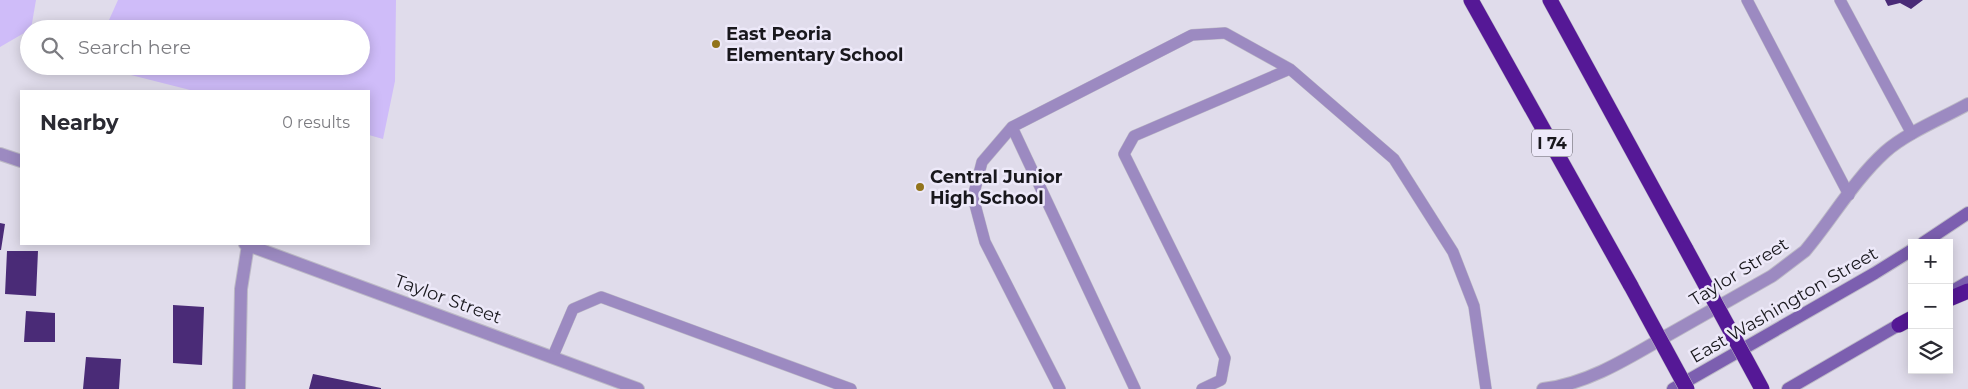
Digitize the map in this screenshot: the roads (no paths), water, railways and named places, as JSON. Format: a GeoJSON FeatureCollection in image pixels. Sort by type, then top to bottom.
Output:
{"type":"FeatureCollection","features":[{"type":"Feature","properties":{"kind":"highway","name":"I 74"},"geometry":{"type":"LineString","coordinates":[[1471,0],[1687,389]]}},
{"type":"Feature","properties":{"kind":"highway"},"geometry":{"type":"LineString","coordinates":[[1550,0],[1762,389]]}},
{"type":"Feature","properties":{"kind":"highway"},"geometry":{"type":"LineString","coordinates":[[1953,297],[1968,290]]}},
{"type":"Feature","properties":{"kind":"main road"},"geometry":{"type":"LineString","coordinates":[[1929,239],[1968,213]]}},
{"type":"Feature","properties":{"kind":"main road","name":"East Washington Street"},"geometry":{"type":"LineString","coordinates":[[1673,389],[1908,252]]}},
{"type":"Feature","properties":{"kind":"main road"},"geometry":{"type":"LineString","coordinates":[[1953,291],[1968,282]]}},
{"type":"Feature","properties":{"kind":"main road"},"geometry":{"type":"LineString","coordinates":[[1788,389],[1907,320]]}},
{"type":"Feature","properties":{"kind":"street","name":"Taylor Street"},"geometry":{"type":"LineString","coordinates":[[1543,389],[1558,387],[1575,381],[1627,358],[1772,276],[1806,251],[1871,166],[1886,151],[1912,134],[1968,104]]}},
{"type":"Feature","properties":{"kind":"street"},"geometry":{"type":"LineString","coordinates":[[0,154],[20,161]]}},
{"type":"Feature","properties":{"kind":"street"},"geometry":{"type":"LineString","coordinates":[[239,389],[242,289],[247,245]]}},
{"type":"Feature","properties":{"kind":"street","name":"Taylor Street"},"geometry":{"type":"LineString","coordinates":[[250,245],[638,389]]}},
{"type":"Feature","properties":{"kind":"lane"},"geometry":{"type":"LineString","coordinates":[[1747,0],[1849,195]]}},
{"type":"Feature","properties":{"kind":"lane"},"geometry":{"type":"LineString","coordinates":[[1840,0],[1912,134]]}},
{"type":"Feature","properties":{"kind":"lane"},"geometry":{"type":"LineString","coordinates":[[1060,389],[985,242],[973,196],[982,162],[1012,127],[1192,35],[1225,34],[1290,68],[1394,159],[1453,252],[1474,306],[1486,389]]}},
{"type":"Feature","properties":{"kind":"lane"},"geometry":{"type":"LineString","coordinates":[[1202,389],[1221,380],[1225,358],[1124,154],[1134,136],[1290,68]]}},
{"type":"Feature","properties":{"kind":"lane"},"geometry":{"type":"LineString","coordinates":[[1012,127],[1135,389]]}},
{"type":"Feature","properties":{"kind":"lane"},"geometry":{"type":"LineString","coordinates":[[553,356],[572,309],[601,297],[851,389]]}},
{"type":"Feature","properties":{"kind":"place","name":"East Peoria Elementary School"},"geometry":{"type":"Point","coordinates":[716,44]}},
{"type":"Feature","properties":{"kind":"place","name":"Central Junior High School"},"geometry":{"type":"Point","coordinates":[920,187]}}]}
